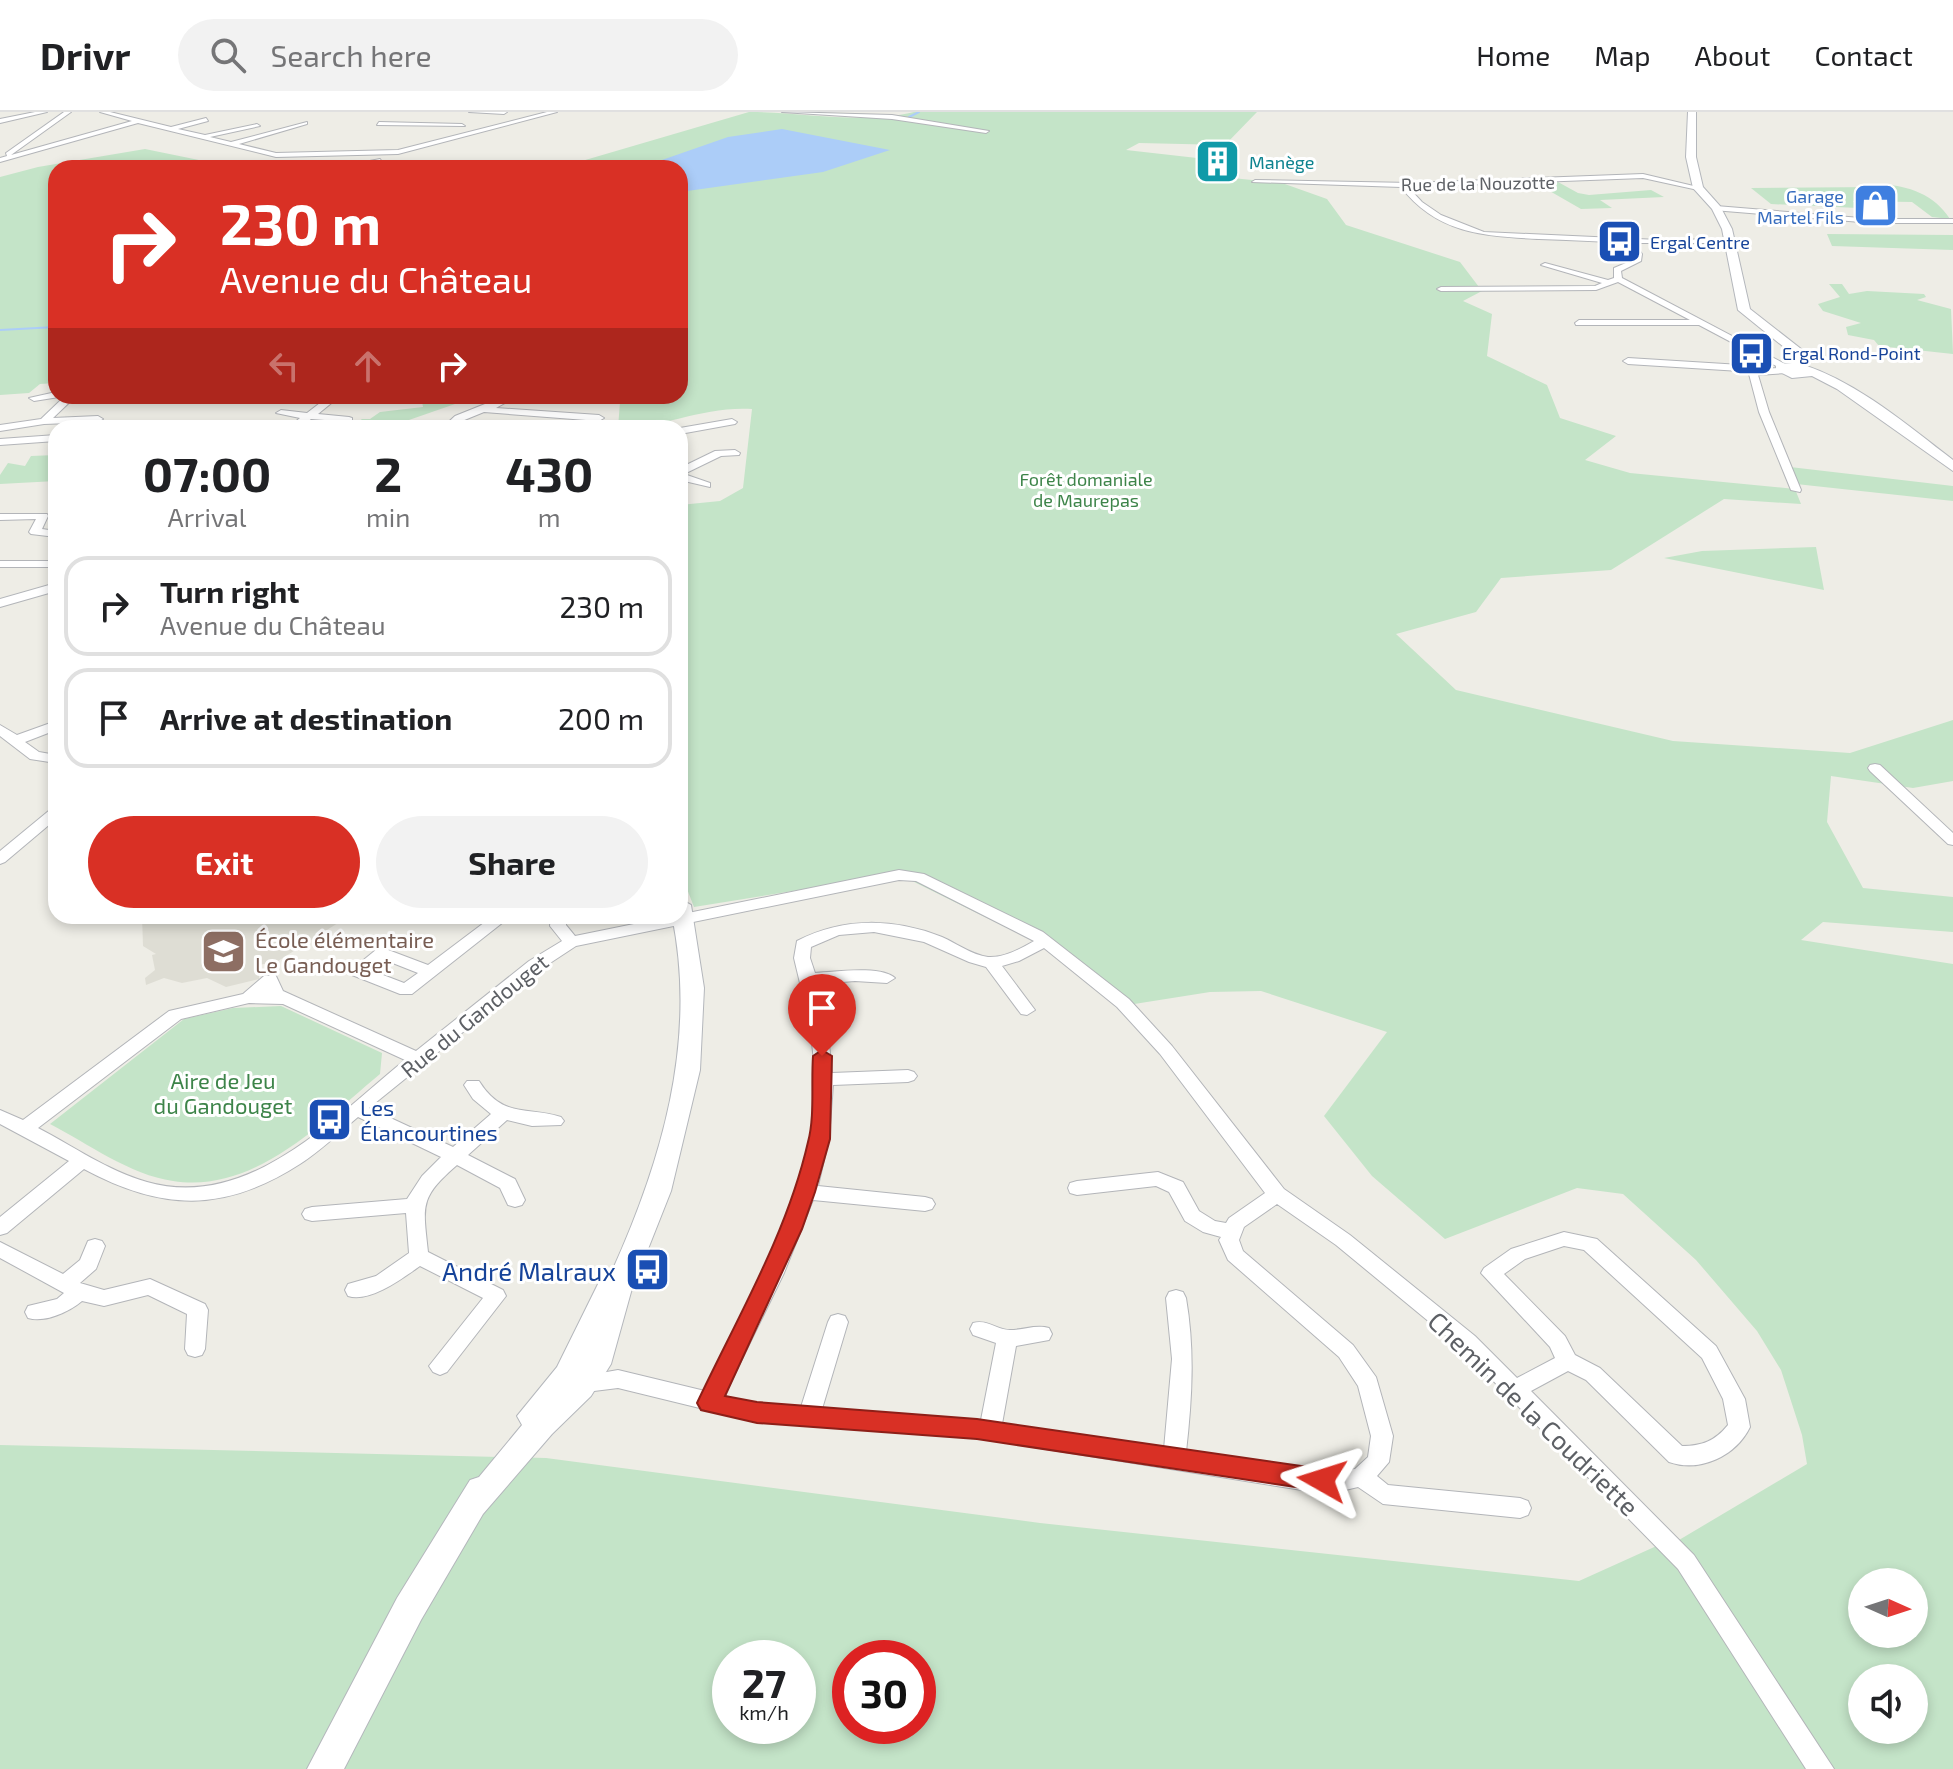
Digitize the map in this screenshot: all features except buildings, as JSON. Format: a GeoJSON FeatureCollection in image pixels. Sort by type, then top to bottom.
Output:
{"type":"FeatureCollection","features":[{"type":"Feature","properties":{"kind":"street"},"geometry":{"type":"LineString","coordinates":[[3,125],[44,112]]}},
{"type":"Feature","properties":{"kind":"street"},"geometry":{"type":"LineString","coordinates":[[0,160],[68,112]]}},
{"type":"Feature","properties":{"kind":"street"},"geometry":{"type":"LineString","coordinates":[[103,112],[285,156],[398,152]]}},
{"type":"Feature","properties":{"kind":"street"},"geometry":{"type":"LineString","coordinates":[[472,112],[489,115],[504,112]]}},
{"type":"Feature","properties":{"kind":"street"},"geometry":{"type":"LineString","coordinates":[[381,160],[398,152],[554,112]]}},
{"type":"Feature","properties":{"kind":"street"},"geometry":{"type":"LineString","coordinates":[[785,112],[892,117],[986,131]]}},
{"type":"Feature","properties":{"kind":"street"},"geometry":{"type":"LineString","coordinates":[[1692,112],[1691,157],[1698,188],[1716,208],[1729,241],[1744,310],[1801,355],[1798,365]]}},
{"type":"Feature","properties":{"kind":"street"},"geometry":{"type":"LineString","coordinates":[[450,119],[479,131]]}},
{"type":"Feature","properties":{"kind":"street"},"geometry":{"type":"LineString","coordinates":[[173,128],[206,120]]}},
{"type":"Feature","properties":{"kind":"street"},"geometry":{"type":"LineString","coordinates":[[0,160],[136,121]]}},
{"type":"Feature","properties":{"kind":"street"},"geometry":{"type":"LineString","coordinates":[[232,144],[305,123]]}},
{"type":"Feature","properties":{"kind":"street"},"geometry":{"type":"LineString","coordinates":[[379,124],[462,126]]}},
{"type":"Feature","properties":{"kind":"street"},"geometry":{"type":"LineString","coordinates":[[203,136],[257,126]]}},
{"type":"Feature","properties":{"kind":"street"},"geometry":{"type":"LineString","coordinates":[[285,156],[311,146],[374,147]]}},
{"type":"Feature","properties":{"kind":"street"},"geometry":{"type":"LineString","coordinates":[[1642,166],[1643,176]]}},
{"type":"Feature","properties":{"kind":"street","name":"Rue de la Nouzotte"},"geometry":{"type":"LineString","coordinates":[[1255,182],[1403,185],[1643,176],[1698,188]]}},
{"type":"Feature","properties":{"kind":"street"},"geometry":{"type":"LineString","coordinates":[[1479,182],[1497,191]]}},
{"type":"Feature","properties":{"kind":"street"},"geometry":{"type":"LineString","coordinates":[[1403,185],[1417,205],[1459,227],[1484,234],[1628,241],[1729,241]]}},
{"type":"Feature","properties":{"kind":"street"},"geometry":{"type":"LineString","coordinates":[[1716,208],[1873,221],[1953,221]]}},
{"type":"Feature","properties":{"kind":"street"},"geometry":{"type":"LineString","coordinates":[[1615,280],[1617,270],[1637,261],[1638,254],[1628,241]]}},
{"type":"Feature","properties":{"kind":"street"},"geometry":{"type":"LineString","coordinates":[[1545,265],[1615,280],[1701,322],[1782,368],[1801,375],[1812,372]]}},
{"type":"Feature","properties":{"kind":"street"},"geometry":{"type":"LineString","coordinates":[[1441,289],[1596,288],[1615,280]]}},
{"type":"Feature","properties":{"kind":"street"},"geometry":{"type":"LineString","coordinates":[[1579,323],[1701,322]]}},
{"type":"Feature","properties":{"kind":"street"},"geometry":{"type":"LineString","coordinates":[[1628,361],[1741,368],[1753,372],[1798,365],[1843,386],[1953,467]]}},
{"type":"Feature","properties":{"kind":"street"},"geometry":{"type":"LineString","coordinates":[[1753,372],[1764,412],[1796,490]]}},
{"type":"Feature","properties":{"kind":"street"},"geometry":{"type":"LineString","coordinates":[[34,398],[48,396]]}},
{"type":"Feature","properties":{"kind":"street"},"geometry":{"type":"LineString","coordinates":[[44,421],[62,404]]}},
{"type":"Feature","properties":{"kind":"street"},"geometry":{"type":"LineString","coordinates":[[304,420],[325,404]]}},
{"type":"Feature","properties":{"kind":"street"},"geometry":{"type":"LineString","coordinates":[[458,420],[505,404]]}},
{"type":"Feature","properties":{"kind":"street"},"geometry":{"type":"LineString","coordinates":[[514,404],[599,418]]}},
{"type":"Feature","properties":{"kind":"street"},"geometry":{"type":"LineString","coordinates":[[281,413],[349,420]]}},
{"type":"Feature","properties":{"kind":"street"},"geometry":{"type":"LineString","coordinates":[[71,420],[98,419]]}},
{"type":"Feature","properties":{"kind":"street"},"geometry":{"type":"LineString","coordinates":[[0,428],[48,421]]}},
{"type":"Feature","properties":{"kind":"street"},"geometry":{"type":"LineString","coordinates":[[688,430],[732,422]]}},
{"type":"Feature","properties":{"kind":"street"},"geometry":{"type":"LineString","coordinates":[[0,442],[48,439]]}},
{"type":"Feature","properties":{"kind":"street"},"geometry":{"type":"LineString","coordinates":[[688,470],[719,453],[735,453]]}},
{"type":"Feature","properties":{"kind":"street"},"geometry":{"type":"LineString","coordinates":[[688,477],[706,485]]}},
{"type":"Feature","properties":{"kind":"street"},"geometry":{"type":"LineString","coordinates":[[0,517],[43,516],[35,532],[48,533]]}},
{"type":"Feature","properties":{"kind":"street"},"geometry":{"type":"LineString","coordinates":[[0,564],[48,564]]}},
{"type":"Feature","properties":{"kind":"street"},"geometry":{"type":"LineString","coordinates":[[0,603],[48,589]]}},
{"type":"Feature","properties":{"kind":"street"},"geometry":{"type":"LineString","coordinates":[[14,741],[48,728]]}},
{"type":"Feature","properties":{"kind":"street"},"geometry":{"type":"LineString","coordinates":[[0,729],[35,756],[48,758]]}},
{"type":"Feature","properties":{"kind":"street"},"geometry":{"type":"LineString","coordinates":[[1875,768],[1953,841]]}},
{"type":"Feature","properties":{"kind":"street"},"geometry":{"type":"LineString","coordinates":[[0,859],[48,819]]}},
{"type":"Feature","properties":{"kind":"street","name":"Rue du Gandouget"},"geometry":{"type":"LineString","coordinates":[[688,910],[899,875]]}},
{"type":"Feature","properties":{"kind":"street","name":"Chemin de la Coudriette"},"geometry":{"type":"LineString","coordinates":[[899,875],[919,877],[1045,941],[1123,1003],[1166,1050],[1277,1194],[1343,1240],[1457,1333],[1686,1562],[1821,1769]]}},
{"type":"Feature","properties":{"kind":"street"},"geometry":{"type":"LineString","coordinates":[[430,972],[493,924]]}},
{"type":"Feature","properties":{"kind":"street"},"geometry":{"type":"LineString","coordinates":[[558,924],[571,942]]}},
{"type":"Feature","properties":{"kind":"street","name":"Rue du Gandouget"},"geometry":{"type":"LineString","coordinates":[[0,1116],[135,1188],[174,1196],[213,1193],[273,1172],[535,965],[571,942],[635,924]]}},
{"type":"Feature","properties":{"kind":"street"},"geometry":{"type":"LineString","coordinates":[[325,1769],[409,1609],[474,1504],[588,1372],[652,1207],[680,1123],[691,1054],[694,979],[684,924]]}},
{"type":"Feature","properties":{"kind":"street"},"geometry":{"type":"LineString","coordinates":[[710,1403],[791,1229],[820,1139],[824,1079],[821,1034],[802,958],[803,945],[820,933],[874,928],[909,932],[947,944],[971,959],[991,962],[1009,959],[1045,941]]}},
{"type":"Feature","properties":{"kind":"street"},"geometry":{"type":"LineString","coordinates":[[991,962],[1027,1010]]}},
{"type":"Feature","properties":{"kind":"street"},"geometry":{"type":"LineString","coordinates":[[809,979],[887,978]]}},
{"type":"Feature","properties":{"kind":"street"},"geometry":{"type":"LineString","coordinates":[[25,1128],[175,1015],[249,998],[286,999],[418,1059]]}},
{"type":"Feature","properties":{"kind":"street"},"geometry":{"type":"LineString","coordinates":[[824,1079],[908,1076]]}},
{"type":"Feature","properties":{"kind":"street"},"geometry":{"type":"LineString","coordinates":[[473,1085],[479,1098],[505,1112],[528,1122],[555,1121]]}},
{"type":"Feature","properties":{"kind":"street"},"geometry":{"type":"LineString","coordinates":[[356,1109],[508,1184],[515,1200]]}},
{"type":"Feature","properties":{"kind":"street"},"geometry":{"type":"LineString","coordinates":[[419,1256],[414,1205],[421,1185],[505,1112]]}},
{"type":"Feature","properties":{"kind":"street"},"geometry":{"type":"LineString","coordinates":[[0,1228],[83,1160]]}},
{"type":"Feature","properties":{"kind":"street"},"geometry":{"type":"LineString","coordinates":[[1077,1188],[1158,1179],[1176,1187],[1192,1216],[1210,1227],[1232,1232]]}},
{"type":"Feature","properties":{"kind":"street"},"geometry":{"type":"LineString","coordinates":[[804,1192],[925,1204]]}},
{"type":"Feature","properties":{"kind":"street"},"geometry":{"type":"LineString","coordinates":[[588,1372],[757,1413],[990,1431],[1302,1480],[1341,1481],[1361,1477],[1378,1462],[1382,1436],[1368,1383],[1346,1351],[1235,1255],[1229,1240],[1236,1223],[1277,1194]]}},
{"type":"Feature","properties":{"kind":"street"},"geometry":{"type":"LineString","coordinates":[[312,1214],[414,1205]]}},
{"type":"Feature","properties":{"kind":"street"},"geometry":{"type":"LineString","coordinates":[[1564,1239],[1590,1244],[1709,1352],[1734,1399],[1739,1427],[1729,1444],[1695,1457],[1677,1455],[1593,1374],[1567,1361],[1558,1342],[1491,1273],[1518,1254],[1564,1239]]}},
{"type":"Feature","properties":{"kind":"street"},"geometry":{"type":"LineString","coordinates":[[35,1312],[63,1305],[89,1264],[95,1246]]}},
{"type":"Feature","properties":{"kind":"street"},"geometry":{"type":"LineString","coordinates":[[0,1249],[72,1288],[104,1298],[150,1287],[198,1310],[195,1349]]}},
{"type":"Feature","properties":{"kind":"street"},"geometry":{"type":"LineString","coordinates":[[355,1290],[383,1281],[419,1256]]}},
{"type":"Feature","properties":{"kind":"street"},"geometry":{"type":"LineString","coordinates":[[419,1256],[496,1296],[440,1366]]}},
{"type":"Feature","properties":{"kind":"street"},"geometry":{"type":"LineString","coordinates":[[1174,1460],[1184,1342],[1176,1298]]}},
{"type":"Feature","properties":{"kind":"street"},"geometry":{"type":"LineString","coordinates":[[809,1417],[838,1322]]}},
{"type":"Feature","properties":{"kind":"street"},"geometry":{"type":"LineString","coordinates":[[980,1329],[1007,1339],[1042,1334]]}},
{"type":"Feature","properties":{"kind":"street"},"geometry":{"type":"LineString","coordinates":[[990,1431],[1007,1339]]}},
{"type":"Feature","properties":{"kind":"street"},"geometry":{"type":"LineString","coordinates":[[1512,1388],[1529,1383],[1567,1361]]}},
{"type":"Feature","properties":{"kind":"street"},"geometry":{"type":"LineString","coordinates":[[1361,1477],[1383,1494],[1520,1508]]}},
{"type":"Feature","properties":{"kind":"shaded area","name":"École élémentaire Le Gandouget"},"geometry":{"type":"Polygon","coordinates":[[[142,924],[336,924],[278,961],[259,965],[259,979],[226,987],[207,978],[182,983],[164,978],[146,985],[145,978],[155,970],[152,955],[156,954],[143,946],[142,924]]]}},
{"type":"Feature","properties":{"kind":"green space","name":"Forêt domaniale de Maurepas"},"geometry":{"type":"Polygon","coordinates":[[[749,112],[853,118],[914,112],[1257,112],[1225,145],[1139,143],[1126,150],[1197,158],[1222,177],[1282,183],[1327,199],[1346,225],[1460,262],[1482,291],[1463,301],[1492,314],[1487,356],[1547,385],[1560,418],[1616,436],[1585,460],[1630,473],[1795,489],[1801,504],[1724,499],[1611,570],[1501,578],[1476,612],[1396,634],[1456,690],[1673,741],[1850,753],[1953,720],[1953,781],[1913,788],[1831,776],[1827,822],[1863,888],[1953,897],[1953,932],[1823,922],[1801,940],[1953,964],[1953,1769],[0,1769],[0,1445],[546,1458],[1040,1523],[1579,1581],[1672,1539],[1679,1540],[1807,1464],[1802,1435],[1781,1370],[1757,1331],[1696,1260],[1623,1194],[1577,1188],[1445,1239],[1372,1176],[1324,1116],[1387,1032],[1261,991],[1210,992],[1128,1005],[1036,942],[898,874],[694,907],[688,892],[688,504],[720,501],[743,488],[752,409],[717,411],[675,420],[619,420],[620,404],[688,404],[688,160],[585,160],[749,112]]]}},
{"type":"Feature","properties":{"kind":"green space"},"geometry":{"type":"Polygon","coordinates":[[[145,149],[199,160],[80,160],[145,149]]]}},
{"type":"Feature","properties":{"kind":"green space"},"geometry":{"type":"Polygon","coordinates":[[[48,165],[48,384],[40,384],[29,393],[0,395],[0,177],[48,165]]]}},
{"type":"Feature","properties":{"kind":"green space"},"geometry":{"type":"Polygon","coordinates":[[[1534,182],[1558,182],[1578,193],[1589,195],[1651,190],[1664,197],[1600,200],[1612,208],[1581,209],[1534,182]]]}},
{"type":"Feature","properties":{"kind":"green space"},"geometry":{"type":"Polygon","coordinates":[[[1880,184],[1901,187],[1928,197],[1950,219],[1932,217],[1912,202],[1853,201],[1858,208],[1771,204],[1751,188],[1879,187],[1880,184]]]}},
{"type":"Feature","properties":{"kind":"green space"},"geometry":{"type":"Polygon","coordinates":[[[1827,234],[1953,235],[1953,250],[1832,246],[1827,234]]]}},
{"type":"Feature","properties":{"kind":"green space"},"geometry":{"type":"Polygon","coordinates":[[[1829,284],[1842,284],[1849,294],[1867,291],[1924,294],[1926,297],[1917,300],[1951,309],[1953,354],[1879,346],[1874,340],[1848,335],[1846,327],[1861,323],[1823,311],[1818,304],[1840,297],[1829,284]]]}},
{"type":"Feature","properties":{"kind":"green space"},"geometry":{"type":"Polygon","coordinates":[[[422,404],[455,404],[409,420],[361,420],[370,419],[380,412],[423,407],[422,404]]]}},
{"type":"Feature","properties":{"kind":"green space"},"geometry":{"type":"Polygon","coordinates":[[[48,455],[48,481],[0,484],[0,475],[8,463],[25,466],[31,456],[48,455]]]}},
{"type":"Feature","properties":{"kind":"green space"},"geometry":{"type":"Polygon","coordinates":[[[1790,467],[1953,486],[1953,501],[1796,484],[1790,467]]]}},
{"type":"Feature","properties":{"kind":"green space"},"geometry":{"type":"Polygon","coordinates":[[[1816,547],[1824,590],[1664,558],[1702,551],[1816,547]]]}},
{"type":"Feature","properties":{"kind":"green space","name":"Aire de Jeu du Gandouget"},"geometry":{"type":"Polygon","coordinates":[[[281,1006],[382,1053],[380,1074],[311,1132],[259,1166],[232,1177],[203,1182],[157,1178],[109,1157],[50,1124],[184,1019],[233,1008],[281,1006]]]}},
{"type":"Feature","properties":{"kind":"water"},"geometry":{"type":"Polygon","coordinates":[[[782,129],[890,150],[823,172],[688,191],[688,160],[662,160],[728,137],[782,129]]]}},
{"type":"Feature","properties":{"kind":"waterway"},"geometry":{"type":"LineString","coordinates":[[909,117],[919,112]]}},
{"type":"Feature","properties":{"kind":"waterway"},"geometry":{"type":"LineString","coordinates":[[0,330],[48,327]]}},
{"type":"Feature","properties":{"kind":"place","name":"Manège"},"geometry":{"type":"Point","coordinates":[1218,162]}},
{"type":"Feature","properties":{"kind":"place","name":"Garage Martel Fils"},"geometry":{"type":"Point","coordinates":[1875,206]}},
{"type":"Feature","properties":{"kind":"place","name":"Ergal Centre"},"geometry":{"type":"Point","coordinates":[1619,242]}},
{"type":"Feature","properties":{"kind":"place","name":"Ergal Rond-Point"},"geometry":{"type":"Point","coordinates":[1751,353]}},
{"type":"Feature","properties":{"kind":"place","name":"École élémentaire Le Gandouget"},"geometry":{"type":"Point","coordinates":[224,952]}},
{"type":"Feature","properties":{"kind":"place","name":"Les Élancourtines"},"geometry":{"type":"Point","coordinates":[329,1120]}},
{"type":"Feature","properties":{"kind":"place","name":"André Malraux"},"geometry":{"type":"Point","coordinates":[647,1270]}},
{"type":"Feature","properties":{"kind":"route"},"geometry":{"type":"LineString","coordinates":[[822,1056],[824,1079],[820,1139],[804,1192],[791,1229],[710,1403],[757,1413],[977,1429],[1302,1480],[1322,1480]]}}]}
